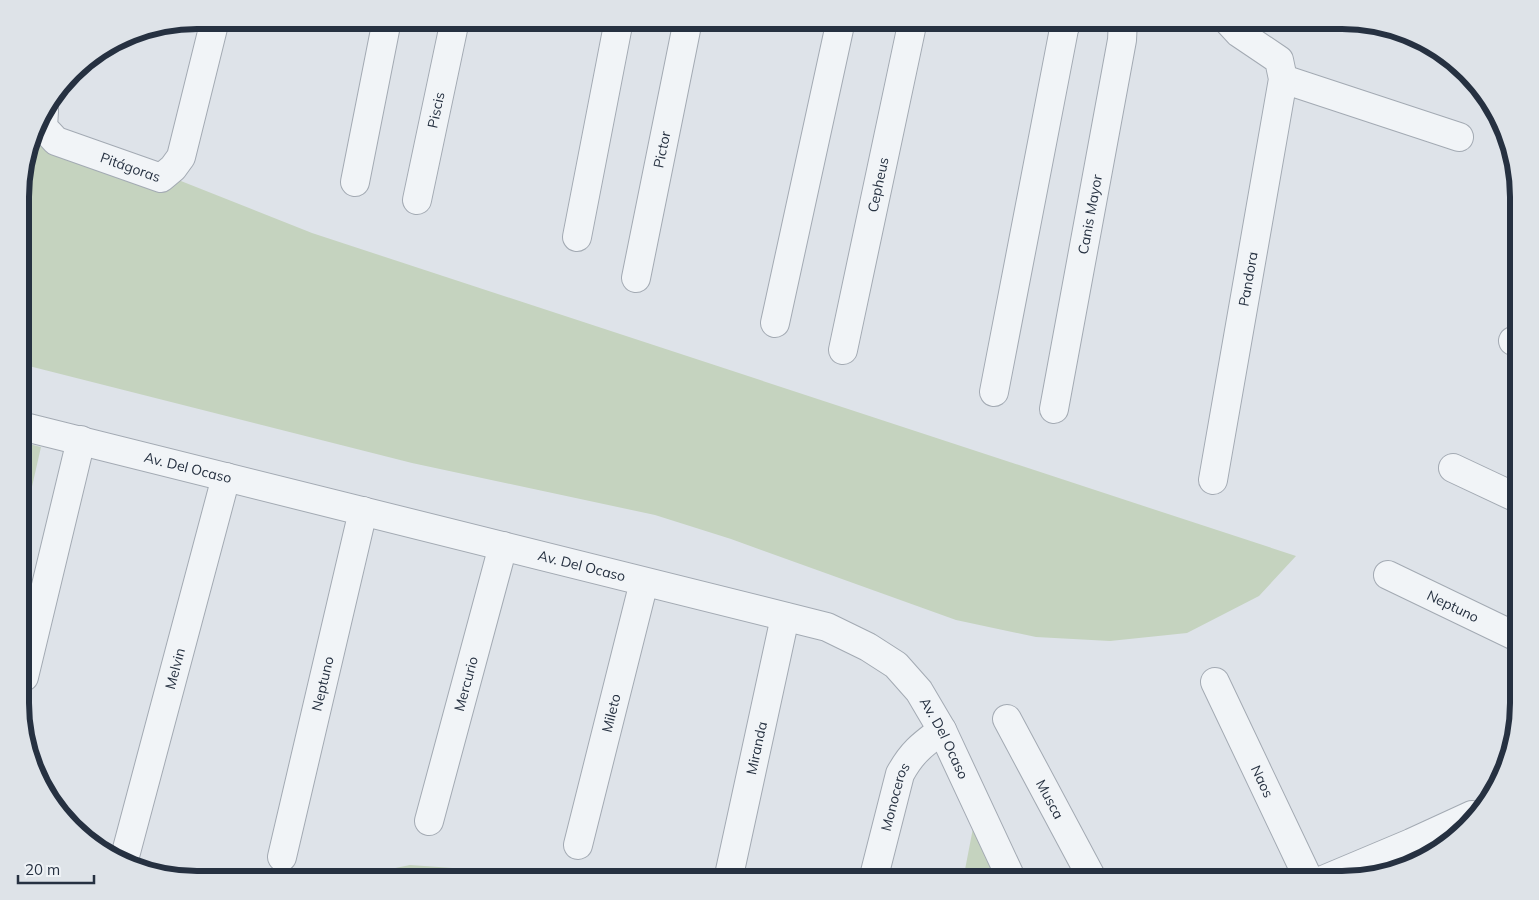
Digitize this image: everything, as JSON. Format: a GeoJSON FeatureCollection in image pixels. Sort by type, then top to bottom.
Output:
{"type":"FeatureCollection","features":[{"type":"Feature","properties":{"kind":"street","name":"Pitágoras"},"geometry":{"type":"LineString","coordinates":[[44,128],[56,141],[161,178],[173,168],[181,156],[214,29]]}},
{"type":"Feature","properties":{"kind":"street"},"geometry":{"type":"LineString","coordinates":[[355,182],[385,29]]}},
{"type":"Feature","properties":{"kind":"street","name":"Piscis"},"geometry":{"type":"LineString","coordinates":[[417,200],[453,29]]}},
{"type":"Feature","properties":{"kind":"street"},"geometry":{"type":"LineString","coordinates":[[577,238],[617,29]]}},
{"type":"Feature","properties":{"kind":"street","name":"Pictor"},"geometry":{"type":"LineString","coordinates":[[636,278],[686,29]]}},
{"type":"Feature","properties":{"kind":"street"},"geometry":{"type":"LineString","coordinates":[[775,323],[839,29]]}},
{"type":"Feature","properties":{"kind":"street","name":"Cepheus"},"geometry":{"type":"LineString","coordinates":[[843,350],[911,29]]}},
{"type":"Feature","properties":{"kind":"street"},"geometry":{"type":"LineString","coordinates":[[994,392],[1064,29]]}},
{"type":"Feature","properties":{"kind":"street","name":"Canis Mayor"},"geometry":{"type":"LineString","coordinates":[[1054,409],[1123,29]]}},
{"type":"Feature","properties":{"kind":"street"},"geometry":{"type":"LineString","coordinates":[[1235,29],[1279,60],[1283,79],[1459,137]]}},
{"type":"Feature","properties":{"kind":"street","name":"Pandora"},"geometry":{"type":"LineString","coordinates":[[1213,480],[1283,79]]}},
{"type":"Feature","properties":{"kind":"street","name":"Av. Del Ocaso"},"geometry":{"type":"LineString","coordinates":[[29,428],[827,628],[868,647],[896,665],[919,691],[942,730],[1008,871]]}},
{"type":"Feature","properties":{"kind":"street"},"geometry":{"type":"LineString","coordinates":[[29,656],[81,440]]}},
{"type":"Feature","properties":{"kind":"street"},"geometry":{"type":"LineString","coordinates":[[1453,468],[1510,494]]}},
{"type":"Feature","properties":{"kind":"street","name":"Melvin"},"geometry":{"type":"LineString","coordinates":[[125,855],[226,477]]}},
{"type":"Feature","properties":{"kind":"street","name":"Neptuno"},"geometry":{"type":"LineString","coordinates":[[282,857],[363,511]]}},
{"type":"Feature","properties":{"kind":"street","name":"Mercurio"},"geometry":{"type":"LineString","coordinates":[[429,822],[503,546]]}},
{"type":"Feature","properties":{"kind":"street","name":"Neptuno"},"geometry":{"type":"LineString","coordinates":[[1388,575],[1510,634]]}},
{"type":"Feature","properties":{"kind":"street","name":"Mileto"},"geometry":{"type":"LineString","coordinates":[[578,845],[644,582]]}},
{"type":"Feature","properties":{"kind":"street","name":"Miranda"},"geometry":{"type":"LineString","coordinates":[[730,871],[785,617]]}},
{"type":"Feature","properties":{"kind":"street","name":"Naos"},"geometry":{"type":"LineString","coordinates":[[1215,682],[1305,871]]}},
{"type":"Feature","properties":{"kind":"street","name":"Musca"},"geometry":{"type":"LineString","coordinates":[[1007,719],[1088,871]]}},
{"type":"Feature","properties":{"kind":"street","name":"Monoceros"},"geometry":{"type":"LineString","coordinates":[[875,871],[900,774],[907,761],[917,749],[942,730]]}},
{"type":"Feature","properties":{"kind":"street"},"geometry":{"type":"LineString","coordinates":[[1353,871],[1415,852],[1460,823]]}},
{"type":"Feature","properties":{"kind":"green space"},"geometry":{"type":"Polygon","coordinates":[[[45,127],[312,233],[1296,556],[1259,596],[1187,633],[1110,641],[1036,637],[956,620],[731,539],[655,515],[412,463],[29,366],[30,175],[34,154],[45,127]]]}},
{"type":"Feature","properties":{"kind":"green space"},"geometry":{"type":"Polygon","coordinates":[[[29,444],[41,447],[29,500],[29,444]]]}},
{"type":"Feature","properties":{"kind":"green space"},"geometry":{"type":"Polygon","coordinates":[[[973,828],[992,871],[965,871],[973,828]]]}},
{"type":"Feature","properties":{"kind":"green space"},"geometry":{"type":"Polygon","coordinates":[[[410,865],[495,871],[381,871],[410,865]]]}}]}
